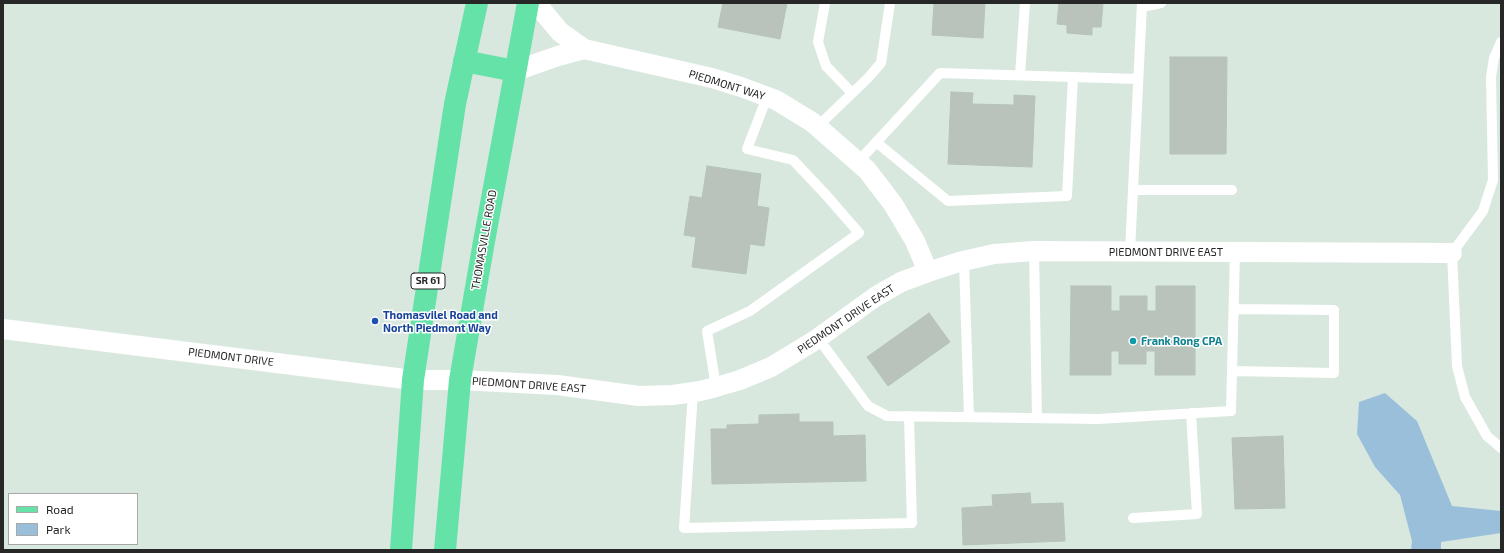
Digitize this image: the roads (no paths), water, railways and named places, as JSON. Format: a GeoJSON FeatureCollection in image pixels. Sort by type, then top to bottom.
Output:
{"type":"FeatureCollection","features":[{"type":"Feature","properties":{"kind":"main road","name":"SR 61"},"geometry":{"type":"LineString","coordinates":[[401,550],[413,380],[455,104],[477,3]]}},
{"type":"Feature","properties":{"kind":"main road","name":"THOMASVILLE ROAD"},"geometry":{"type":"LineString","coordinates":[[444,550],[460,380],[528,3]]}},
{"type":"Feature","properties":{"kind":"main road"},"geometry":{"type":"LineString","coordinates":[[464,61],[515,71]]}},
{"type":"Feature","properties":{"kind":"street","name":"PIEDMONT WAY"},"geometry":{"type":"LineString","coordinates":[[536,3],[560,32],[584,49],[712,78],[741,87],[776,100],[812,122],[858,162],[894,204],[915,241],[928,272]]}},
{"type":"Feature","properties":{"kind":"street"},"geometry":{"type":"LineString","coordinates":[[515,71],[558,56],[584,49]]}},
{"type":"Feature","properties":{"kind":"street","name":"PIEDMONT DRIVE EAST"},"geometry":{"type":"LineString","coordinates":[[460,380],[557,385],[639,396],[673,395],[716,387],[740,380],[771,367],[818,338],[875,297],[902,282],[964,261],[994,254],[1034,251],[1452,252]]}},
{"type":"Feature","properties":{"kind":"street","name":"PIEDMONT DRIVE"},"geometry":{"type":"LineString","coordinates":[[3,329],[413,380],[460,380]]}},
{"type":"Feature","properties":{"kind":"lane"},"geometry":{"type":"LineString","coordinates":[[825,3],[818,42],[826,66],[852,93]]}},
{"type":"Feature","properties":{"kind":"lane"},"geometry":{"type":"LineString","coordinates":[[817,127],[868,78],[881,63],[890,3]]}},
{"type":"Feature","properties":{"kind":"lane"},"geometry":{"type":"LineString","coordinates":[[1020,75],[1025,3]]}},
{"type":"Feature","properties":{"kind":"lane"},"geometry":{"type":"LineString","coordinates":[[1130,252],[1142,5],[1161,3]]}},
{"type":"Feature","properties":{"kind":"lane"},"geometry":{"type":"LineString","coordinates":[[1501,42],[1494,58],[1491,77],[1496,97],[1494,180],[1483,211],[1452,252],[1457,366],[1465,397],[1487,436],[1501,448]]}},
{"type":"Feature","properties":{"kind":"lane"},"geometry":{"type":"LineString","coordinates":[[858,162],[940,73],[1138,79]]}},
{"type":"Feature","properties":{"kind":"lane"},"geometry":{"type":"LineString","coordinates":[[876,142],[948,202],[1067,196],[1073,77]]}},
{"type":"Feature","properties":{"kind":"lane"},"geometry":{"type":"LineString","coordinates":[[716,387],[707,331],[750,311],[860,233],[793,160],[747,149],[767,97]]}},
{"type":"Feature","properties":{"kind":"lane"},"geometry":{"type":"LineString","coordinates":[[1133,190],[1232,190]]}},
{"type":"Feature","properties":{"kind":"lane"},"geometry":{"type":"LineString","coordinates":[[1034,251],[1037,418]]}},
{"type":"Feature","properties":{"kind":"lane"},"geometry":{"type":"LineString","coordinates":[[818,338],[868,406],[887,416],[1098,419],[1231,411],[1235,252]]}},
{"type":"Feature","properties":{"kind":"lane"},"geometry":{"type":"LineString","coordinates":[[964,261],[969,417]]}},
{"type":"Feature","properties":{"kind":"lane"},"geometry":{"type":"LineString","coordinates":[[1232,371],[1334,373],[1334,310],[1234,309]]}},
{"type":"Feature","properties":{"kind":"lane"},"geometry":{"type":"LineString","coordinates":[[693,392],[684,528],[912,523],[910,416]]}},
{"type":"Feature","properties":{"kind":"lane"},"geometry":{"type":"LineString","coordinates":[[1133,518],[1197,514],[1191,413]]}},
{"type":"Feature","properties":{"kind":"place","name":"Thomasvilel Road and North Piedmont Way"},"geometry":{"type":"Point","coordinates":[375,321]}},
{"type":"Feature","properties":{"kind":"place","name":"Frank Rong CPA"},"geometry":{"type":"Point","coordinates":[1133,341]}}]}
